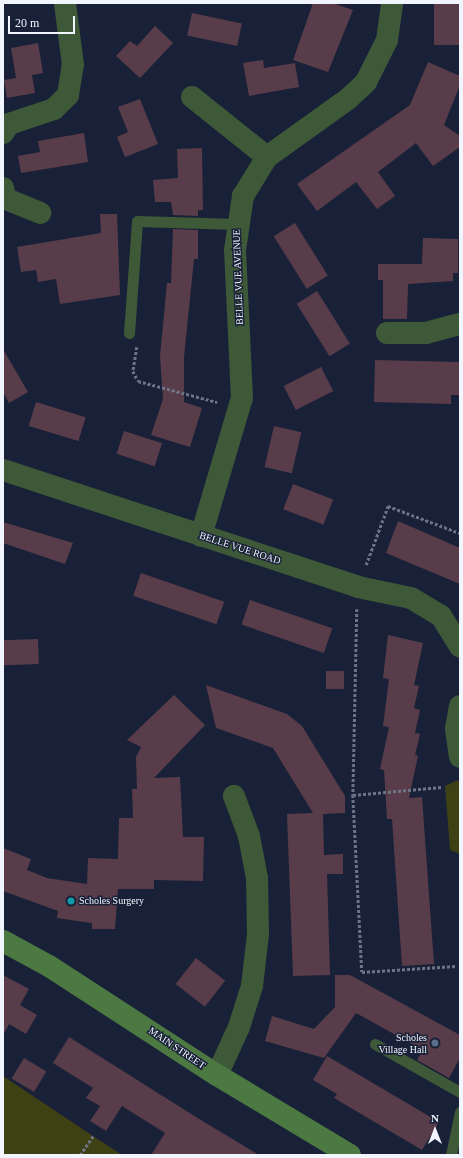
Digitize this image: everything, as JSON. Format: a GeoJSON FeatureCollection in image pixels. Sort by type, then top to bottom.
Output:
{"type":"FeatureCollection","features":[{"type":"Feature","properties":{"kind":"street"},"geometry":{"type":"LineString","coordinates":[[3,133],[9,124],[54,109],[68,95],[73,65],[65,3]]}},
{"type":"Feature","properties":{"kind":"street","name":"BELLE VUE AVENUE"},"geometry":{"type":"LineString","coordinates":[[201,536],[239,408],[243,384],[237,224],[243,196],[267,157],[348,99],[366,82],[387,40],[392,3]]}},
{"type":"Feature","properties":{"kind":"street"},"geometry":{"type":"LineString","coordinates":[[192,97],[267,157]]}},
{"type":"Feature","properties":{"kind":"street"},"geometry":{"type":"LineString","coordinates":[[3,188],[6,199],[40,213]]}},
{"type":"Feature","properties":{"kind":"street"},"geometry":{"type":"LineString","coordinates":[[387,333],[426,333],[460,324]]}},
{"type":"Feature","properties":{"kind":"street","name":"BELLE VUE ROAD"},"geometry":{"type":"LineString","coordinates":[[3,470],[201,536],[358,586],[411,598],[427,606],[448,625],[460,645]]}},
{"type":"Feature","properties":{"kind":"street"},"geometry":{"type":"LineString","coordinates":[[460,706],[456,729],[460,757]]}},
{"type":"Feature","properties":{"kind":"street"},"geometry":{"type":"LineString","coordinates":[[217,1076],[239,1027],[252,986],[258,934],[257,878],[249,836],[234,796]]}},
{"type":"Feature","properties":{"kind":"street","name":"MAIN STREET"},"geometry":{"type":"LineString","coordinates":[[3,941],[122,1011],[217,1076],[350,1155]]}},
{"type":"Feature","properties":{"kind":"lane"},"geometry":{"type":"LineString","coordinates":[[129,333],[137,221],[237,224]]}},
{"type":"Feature","properties":{"kind":"lane"},"geometry":{"type":"LineString","coordinates":[[375,1044],[460,1092]]}},
{"type":"Feature","properties":{"kind":"lane"},"geometry":{"type":"LineString","coordinates":[[451,1155],[460,1112]]}},
{"type":"Feature","properties":{"kind":"path"},"geometry":{"type":"LineString","coordinates":[[129,333],[137,347],[133,371],[138,381],[239,408]]}},
{"type":"Feature","properties":{"kind":"path"},"geometry":{"type":"LineString","coordinates":[[456,966],[362,972],[353,794],[358,586],[388,506],[460,533]]}},
{"type":"Feature","properties":{"kind":"path"},"geometry":{"type":"LineString","coordinates":[[353,794],[442,787]]}},
{"type":"Feature","properties":{"kind":"path"},"geometry":{"type":"LineString","coordinates":[[80,1155],[93,1136]]}},
{"type":"Feature","properties":{"kind":"green space"},"geometry":{"type":"Polygon","coordinates":[[[458,780],[460,784],[460,854],[450,850],[445,786],[458,780]]]}},
{"type":"Feature","properties":{"kind":"green space"},"geometry":{"type":"Polygon","coordinates":[[[3,1076],[93,1136],[122,1155],[3,1155],[3,1076]]]}},
{"type":"Feature","properties":{"kind":"building"},"geometry":{"type":"Polygon","coordinates":[[[313,3],[332,3],[353,10],[328,72],[293,60],[313,3]]]}},
{"type":"Feature","properties":{"kind":"building"},"geometry":{"type":"Polygon","coordinates":[[[434,3],[460,3],[460,45],[434,45],[434,3]]]}},
{"type":"Feature","properties":{"kind":"building"},"geometry":{"type":"Polygon","coordinates":[[[192,13],[242,24],[237,46],[187,35],[192,13]]]}},
{"type":"Feature","properties":{"kind":"building"},"geometry":{"type":"Polygon","coordinates":[[[155,26],[173,43],[140,78],[116,56],[130,41],[137,46],[155,26]]]}},
{"type":"Feature","properties":{"kind":"building"},"geometry":{"type":"Polygon","coordinates":[[[38,43],[43,73],[32,75],[35,93],[7,98],[4,80],[16,78],[11,48],[38,43]]]}},
{"type":"Feature","properties":{"kind":"building"},"geometry":{"type":"Polygon","coordinates":[[[263,60],[264,68],[295,63],[299,87],[249,96],[243,63],[263,60]]]}},
{"type":"Feature","properties":{"kind":"building"},"geometry":{"type":"Polygon","coordinates":[[[428,62],[460,76],[460,85],[444,125],[460,136],[460,147],[433,166],[416,143],[378,172],[395,196],[377,209],[356,182],[317,211],[297,184],[410,105],[428,62]]]}},
{"type":"Feature","properties":{"kind":"building"},"geometry":{"type":"Polygon","coordinates":[[[140,99],[158,144],[125,157],[117,137],[128,132],[118,107],[140,99]]]}},
{"type":"Feature","properties":{"kind":"building"},"geometry":{"type":"Polygon","coordinates":[[[84,133],[88,162],[21,173],[18,156],[40,152],[38,141],[84,133]]]}},
{"type":"Feature","properties":{"kind":"building"},"geometry":{"type":"Polygon","coordinates":[[[202,148],[203,210],[198,210],[198,216],[173,215],[171,202],[155,202],[153,180],[178,178],[177,149],[202,148]]]}},
{"type":"Feature","properties":{"kind":"building"},"geometry":{"type":"Polygon","coordinates":[[[100,214],[117,214],[120,295],[60,304],[56,279],[38,282],[36,270],[21,272],[17,247],[101,233],[100,214]]]}},
{"type":"Feature","properties":{"kind":"building"},"geometry":{"type":"Polygon","coordinates":[[[295,223],[328,276],[307,289],[274,236],[295,223]]]}},
{"type":"Feature","properties":{"kind":"building"},"geometry":{"type":"Polygon","coordinates":[[[173,229],[198,230],[198,259],[194,259],[184,357],[184,402],[202,408],[190,447],[151,435],[163,399],[160,356],[167,283],[171,283],[173,229]]]}},
{"type":"Feature","properties":{"kind":"building"},"geometry":{"type":"Polygon","coordinates":[[[423,238],[458,239],[458,273],[453,273],[453,281],[408,284],[407,319],[383,319],[383,280],[378,280],[378,264],[422,264],[423,238]]]}},
{"type":"Feature","properties":{"kind":"building"},"geometry":{"type":"Polygon","coordinates":[[[317,291],[350,344],[330,356],[297,304],[317,291]]]}},
{"type":"Feature","properties":{"kind":"building"},"geometry":{"type":"Polygon","coordinates":[[[3,349],[28,392],[9,403],[3,392],[3,349]]]}},
{"type":"Feature","properties":{"kind":"building"},"geometry":{"type":"Polygon","coordinates":[[[375,360],[460,362],[460,395],[451,395],[451,404],[374,402],[375,360]]]}},
{"type":"Feature","properties":{"kind":"building"},"geometry":{"type":"Polygon","coordinates":[[[321,367],[333,391],[296,410],[284,386],[321,367]]]}},
{"type":"Feature","properties":{"kind":"building"},"geometry":{"type":"Polygon","coordinates":[[[36,402],[86,417],[78,441],[29,426],[36,402]]]}},
{"type":"Feature","properties":{"kind":"building"},"geometry":{"type":"Polygon","coordinates":[[[274,426],[301,432],[292,473],[265,467],[274,426]]]}},
{"type":"Feature","properties":{"kind":"building"},"geometry":{"type":"Polygon","coordinates":[[[124,431],[162,443],[155,466],[117,454],[124,431]]]}},
{"type":"Feature","properties":{"kind":"building"},"geometry":{"type":"Polygon","coordinates":[[[293,484],[333,499],[323,525],[283,509],[293,484]]]}},
{"type":"Feature","properties":{"kind":"building"},"geometry":{"type":"Polygon","coordinates":[[[398,521],[460,548],[460,584],[386,553],[398,521]]]}},
{"type":"Feature","properties":{"kind":"building"},"geometry":{"type":"Polygon","coordinates":[[[3,522],[73,543],[65,564],[3,543],[3,522]]]}},
{"type":"Feature","properties":{"kind":"building"},"geometry":{"type":"Polygon","coordinates":[[[141,573],[224,602],[216,624],[133,596],[141,573]]]}},
{"type":"Feature","properties":{"kind":"building"},"geometry":{"type":"Polygon","coordinates":[[[250,600],[332,628],[324,653],[242,625],[250,600]]]}},
{"type":"Feature","properties":{"kind":"building"},"geometry":{"type":"Polygon","coordinates":[[[388,635],[423,643],[414,685],[419,686],[414,708],[420,710],[415,733],[420,734],[415,755],[418,756],[409,798],[422,797],[434,964],[402,966],[392,819],[387,819],[384,770],[380,769],[389,727],[383,726],[389,679],[383,678],[388,635]]]}},
{"type":"Feature","properties":{"kind":"building"},"geometry":{"type":"Polygon","coordinates":[[[38,639],[39,664],[4,665],[3,640],[38,639]]]}},
{"type":"Feature","properties":{"kind":"building"},"geometry":{"type":"Polygon","coordinates":[[[326,671],[344,671],[344,689],[326,689],[326,671]]]}},
{"type":"Feature","properties":{"kind":"building"},"geometry":{"type":"Polygon","coordinates":[[[206,685],[287,714],[302,726],[345,796],[345,813],[323,814],[324,855],[343,854],[343,874],[327,874],[330,975],[293,976],[287,814],[313,813],[273,748],[216,728],[206,685]]]}},
{"type":"Feature","properties":{"kind":"building"},"geometry":{"type":"Polygon","coordinates":[[[174,695],[205,725],[154,778],[180,777],[183,837],[204,837],[203,881],[154,880],[154,889],[118,889],[115,929],[92,929],[92,923],[57,918],[58,911],[3,891],[3,848],[31,859],[27,870],[47,878],[87,884],[88,858],[118,859],[119,818],[133,818],[132,789],[137,789],[136,757],[141,747],[127,740],[174,695]]]}},
{"type":"Feature","properties":{"kind":"building"},"geometry":{"type":"Polygon","coordinates":[[[196,958],[225,981],[205,1007],[176,984],[196,958]]]}},
{"type":"Feature","properties":{"kind":"building"},"geometry":{"type":"Polygon","coordinates":[[[3,975],[29,989],[20,1005],[37,1015],[26,1034],[9,1024],[3,1035],[3,975]]]}},
{"type":"Feature","properties":{"kind":"building"},"geometry":{"type":"Polygon","coordinates":[[[335,975],[350,975],[460,1035],[460,1058],[449,1078],[417,1060],[423,1050],[356,1013],[324,1058],[265,1041],[272,1016],[314,1029],[335,1007],[335,975]]]}},
{"type":"Feature","properties":{"kind":"building"},"geometry":{"type":"Polygon","coordinates":[[[69,1037],[259,1155],[151,1155],[165,1133],[122,1106],[106,1131],[90,1121],[100,1106],[86,1098],[93,1088],[53,1063],[69,1037]]]}},
{"type":"Feature","properties":{"kind":"building"},"geometry":{"type":"Polygon","coordinates":[[[327,1056],[439,1122],[422,1150],[334,1098],[337,1094],[313,1080],[327,1056]]]}},
{"type":"Feature","properties":{"kind":"building"},"geometry":{"type":"Polygon","coordinates":[[[24,1058],[46,1071],[34,1092],[12,1079],[24,1058]]]}},
{"type":"Feature","properties":{"kind":"place","name":"Scholes Surgery"},"geometry":{"type":"Point","coordinates":[71,901]}},
{"type":"Feature","properties":{"kind":"place","name":"Scholes Village Hall"},"geometry":{"type":"Point","coordinates":[435,1043]}}]}
